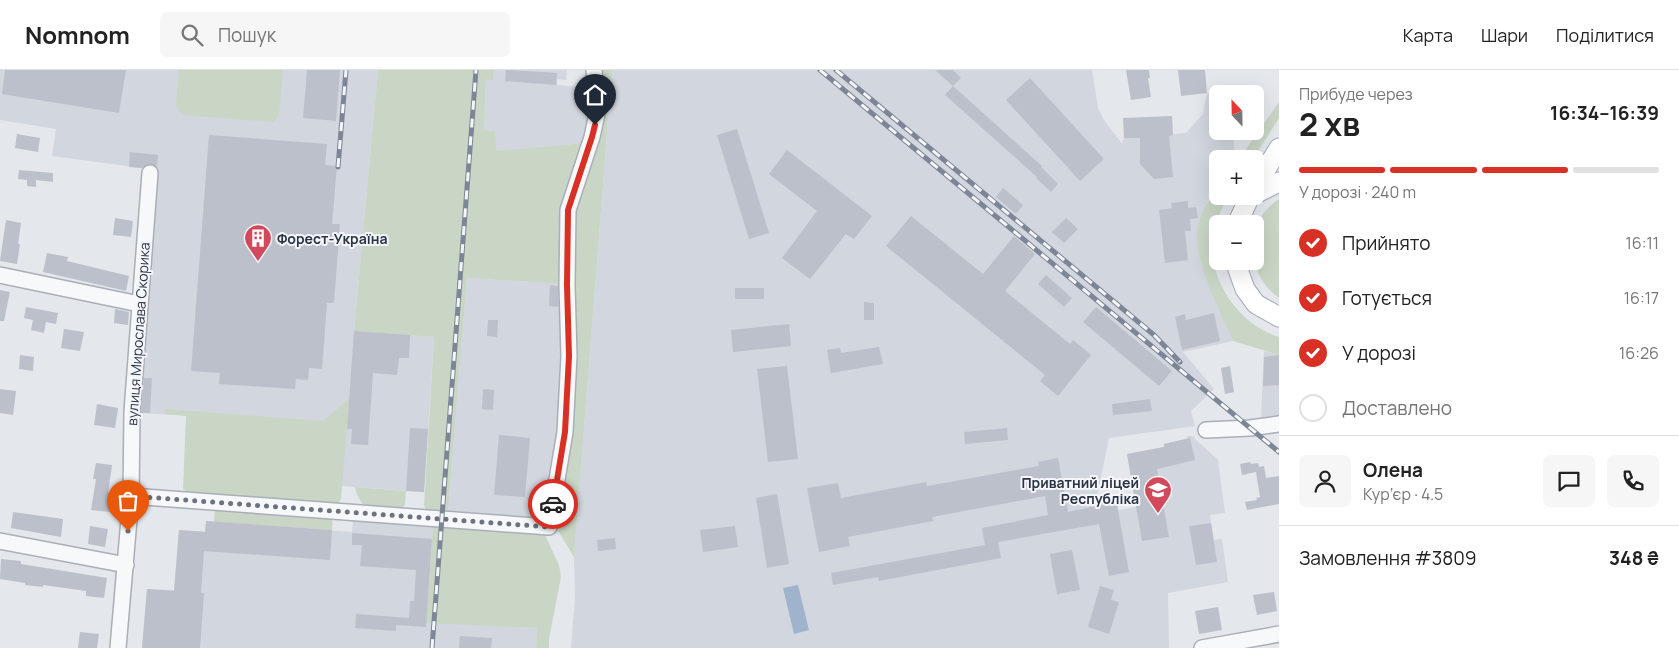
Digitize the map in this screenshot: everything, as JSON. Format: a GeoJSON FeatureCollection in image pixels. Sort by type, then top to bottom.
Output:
{"type":"FeatureCollection","features":[{"type":"Feature","properties":{"kind":"main road"},"geometry":{"type":"LineString","coordinates":[[1264,174],[1279,148]]}},
{"type":"Feature","properties":{"kind":"main road"},"geometry":{"type":"LineString","coordinates":[[1264,189],[1279,182]]}},
{"type":"Feature","properties":{"kind":"main road"},"geometry":{"type":"LineString","coordinates":[[1239,270],[1246,289],[1256,304],[1279,317]]}},
{"type":"Feature","properties":{"kind":"street"},"geometry":{"type":"LineString","coordinates":[[131,496],[549,527],[565,432],[569,356],[567,285],[568,210],[592,137],[597,114],[594,70]]}},
{"type":"Feature","properties":{"kind":"street","name":"вулиця Мирослава Скорика"},"geometry":{"type":"LineString","coordinates":[[118,648],[131,496],[130,442],[150,173]]}},
{"type":"Feature","properties":{"kind":"street"},"geometry":{"type":"LineString","coordinates":[[0,275],[139,304]]}},
{"type":"Feature","properties":{"kind":"street"},"geometry":{"type":"LineString","coordinates":[[1206,430],[1250,428],[1279,424]]}},
{"type":"Feature","properties":{"kind":"street"},"geometry":{"type":"LineString","coordinates":[[0,542],[126,565]]}},
{"type":"Feature","properties":{"kind":"street"},"geometry":{"type":"LineString","coordinates":[[1202,648],[1279,634]]}},
{"type":"Feature","properties":{"kind":"shaded area"},"geometry":{"type":"Polygon","coordinates":[[[0,70],[378,70],[354,331],[434,337],[424,492],[342,486],[332,493],[212,417],[139,413],[157,170],[52,156],[56,129],[0,120],[0,70]]]}},
{"type":"Feature","properties":{"kind":"shaded area"},"geometry":{"type":"Polygon","coordinates":[[[494,70],[567,70],[566,80],[557,79],[557,85],[592,88],[593,94],[585,143],[496,152],[484,131],[486,79],[493,79],[494,70]]]}},
{"type":"Feature","properties":{"kind":"shaded area"},"geometry":{"type":"Polygon","coordinates":[[[612,70],[1092,70],[1098,108],[1104,120],[1122,144],[1124,138],[1186,133],[1203,114],[1207,93],[1209,93],[1209,140],[1234,140],[1234,150],[1209,150],[1209,199],[1207,202],[1201,263],[1233,341],[1183,352],[1214,389],[1191,411],[1195,426],[1109,438],[1096,502],[1116,499],[1118,510],[1136,507],[1127,454],[1164,447],[1164,444],[1187,439],[1187,436],[1192,436],[1218,460],[1225,513],[1210,515],[1214,540],[1222,539],[1228,582],[1168,593],[1169,648],[571,648],[575,598],[574,557],[612,70]]]}},
{"type":"Feature","properties":{"kind":"shaded area"},"geometry":{"type":"Polygon","coordinates":[[[467,278],[563,284],[557,431],[548,510],[541,520],[448,512],[467,278]]]}},
{"type":"Feature","properties":{"kind":"shaded area"},"geometry":{"type":"Polygon","coordinates":[[[1264,351],[1279,355],[1279,417],[1261,418],[1264,351]]]}},
{"type":"Feature","properties":{"kind":"shaded area"},"geometry":{"type":"Polygon","coordinates":[[[353,521],[433,526],[426,622],[537,628],[536,648],[142,648],[147,589],[174,590],[179,530],[213,532],[214,522],[352,532],[353,521]]]}},
{"type":"Feature","properties":{"kind":"green space"},"geometry":{"type":"Polygon","coordinates":[[[179,70],[283,70],[279,116],[273,122],[182,115],[176,106],[179,70]]]}},
{"type":"Feature","properties":{"kind":"green space"},"geometry":{"type":"Polygon","coordinates":[[[378,70],[494,70],[493,80],[486,79],[484,131],[495,131],[496,151],[585,143],[563,284],[467,278],[448,512],[427,511],[424,506],[434,337],[354,331],[378,70]]]}},
{"type":"Feature","properties":{"kind":"green space"},"geometry":{"type":"Polygon","coordinates":[[[596,70],[612,70],[574,557],[554,524],[571,211],[597,139],[596,70]]]}},
{"type":"Feature","properties":{"kind":"green space"},"geometry":{"type":"Polygon","coordinates":[[[1279,102],[1279,118],[1259,150],[1245,150],[1252,140],[1264,140],[1264,123],[1279,102]]]}},
{"type":"Feature","properties":{"kind":"green space"},"geometry":{"type":"Polygon","coordinates":[[[1279,199],[1279,298],[1263,282],[1257,270],[1264,270],[1264,215],[1262,215],[1279,199]]]}},
{"type":"Feature","properties":{"kind":"green space"},"geometry":{"type":"Polygon","coordinates":[[[1209,200],[1209,205],[1224,205],[1219,215],[1209,215],[1209,270],[1216,270],[1228,298],[1239,311],[1264,331],[1279,337],[1279,355],[1233,341],[1200,260],[1197,234],[1209,200]]]}},
{"type":"Feature","properties":{"kind":"green space"},"geometry":{"type":"Polygon","coordinates":[[[349,399],[341,500],[336,504],[189,493],[183,489],[186,416],[165,414],[165,409],[323,421],[349,399]]]}},
{"type":"Feature","properties":{"kind":"green space"},"geometry":{"type":"Polygon","coordinates":[[[355,487],[406,491],[405,505],[401,509],[364,506],[357,495],[355,487]]]}},
{"type":"Feature","properties":{"kind":"green space"},"geometry":{"type":"Polygon","coordinates":[[[215,507],[333,515],[332,530],[214,522],[215,507]]]}},
{"type":"Feature","properties":{"kind":"green space"},"geometry":{"type":"Polygon","coordinates":[[[433,526],[544,533],[559,565],[561,577],[549,648],[536,648],[537,628],[426,623],[433,526]]]}},
{"type":"Feature","properties":{"kind":"water"},"geometry":{"type":"Polygon","coordinates":[[[798,585],[809,630],[794,634],[783,588],[798,585]]]}},
{"type":"Feature","properties":{"kind":"building"},"geometry":{"type":"Polygon","coordinates":[[[5,70],[126,70],[119,113],[2,94],[5,70]]]}},
{"type":"Feature","properties":{"kind":"building"},"geometry":{"type":"Polygon","coordinates":[[[307,70],[340,70],[336,121],[303,118],[307,70]]]}},
{"type":"Feature","properties":{"kind":"building"},"geometry":{"type":"Polygon","coordinates":[[[506,70],[557,73],[556,85],[505,81],[506,70]]]}},
{"type":"Feature","properties":{"kind":"building"},"geometry":{"type":"Polygon","coordinates":[[[935,70],[953,70],[961,78],[953,86],[935,70]]]}},
{"type":"Feature","properties":{"kind":"building"},"geometry":{"type":"Polygon","coordinates":[[[1126,70],[1149,70],[1150,78],[1148,78],[1151,97],[1131,100],[1126,70]]]}},
{"type":"Feature","properties":{"kind":"building"},"geometry":{"type":"Polygon","coordinates":[[[1178,70],[1205,70],[1207,93],[1181,96],[1178,70]]]}},
{"type":"Feature","properties":{"kind":"building"},"geometry":{"type":"Polygon","coordinates":[[[1030,78],[1104,159],[1080,181],[1006,100],[1030,78]]]}},
{"type":"Feature","properties":{"kind":"building"},"geometry":{"type":"Polygon","coordinates":[[[953,86],[1042,166],[1058,184],[1051,192],[1037,177],[945,95],[953,86]]]}},
{"type":"Feature","properties":{"kind":"building"},"geometry":{"type":"Polygon","coordinates":[[[1172,116],[1173,135],[1169,136],[1173,177],[1154,179],[1140,164],[1140,138],[1124,138],[1123,118],[1172,116]]]}},
{"type":"Feature","properties":{"kind":"building"},"geometry":{"type":"Polygon","coordinates":[[[737,129],[769,233],[749,239],[717,135],[737,129]]]}},
{"type":"Feature","properties":{"kind":"building"},"geometry":{"type":"Polygon","coordinates":[[[17,134],[40,138],[38,152],[15,148],[17,134]]]}},
{"type":"Feature","properties":{"kind":"building","name":"Форест-Україна"},"geometry":{"type":"Polygon","coordinates":[[[209,135],[327,144],[325,165],[337,166],[332,224],[340,224],[334,303],[327,303],[322,369],[309,368],[308,380],[296,379],[295,389],[219,384],[220,373],[191,371],[209,135]]]}},
{"type":"Feature","properties":{"kind":"building"},"geometry":{"type":"Polygon","coordinates":[[[787,150],[872,216],[854,239],[846,234],[810,279],[782,258],[817,211],[769,174],[787,150]]]}},
{"type":"Feature","properties":{"kind":"building"},"geometry":{"type":"Polygon","coordinates":[[[130,152],[158,155],[157,167],[150,164],[142,168],[129,167],[130,152]]]}},
{"type":"Feature","properties":{"kind":"building"},"geometry":{"type":"Polygon","coordinates":[[[19,170],[53,173],[53,182],[36,180],[36,187],[27,186],[27,180],[18,179],[19,170]]]}},
{"type":"Feature","properties":{"kind":"building"},"geometry":{"type":"Polygon","coordinates":[[[1003,188],[1023,205],[1016,214],[996,197],[1003,188]]]}},
{"type":"Feature","properties":{"kind":"building"},"geometry":{"type":"Polygon","coordinates":[[[1188,201],[1188,208],[1196,207],[1198,218],[1190,219],[1191,231],[1185,231],[1188,260],[1165,263],[1159,210],[1172,208],[1171,203],[1188,201]]]}},
{"type":"Feature","properties":{"kind":"building"},"geometry":{"type":"Polygon","coordinates":[[[911,216],[983,274],[1014,236],[1035,254],[1005,291],[1070,344],[1073,340],[1091,355],[1058,396],[1040,381],[1045,375],[886,246],[911,216]]]}},
{"type":"Feature","properties":{"kind":"building"},"geometry":{"type":"Polygon","coordinates":[[[115,218],[133,221],[131,237],[113,235],[115,218]]]}},
{"type":"Feature","properties":{"kind":"building"},"geometry":{"type":"Polygon","coordinates":[[[1066,218],[1078,229],[1064,243],[1052,232],[1066,218]]]}},
{"type":"Feature","properties":{"kind":"building"},"geometry":{"type":"Polygon","coordinates":[[[6,220],[21,223],[17,264],[0,261],[6,220]]]}},
{"type":"Feature","properties":{"kind":"building"},"geometry":{"type":"Polygon","coordinates":[[[47,253],[68,257],[67,261],[129,276],[126,291],[43,272],[47,253]]]}},
{"type":"Feature","properties":{"kind":"building"},"geometry":{"type":"Polygon","coordinates":[[[1046,275],[1072,298],[1064,307],[1038,284],[1046,275]]]}},
{"type":"Feature","properties":{"kind":"building"},"geometry":{"type":"Polygon","coordinates":[[[550,285],[558,286],[558,307],[549,306],[550,285]]]}},
{"type":"Feature","properties":{"kind":"building"},"geometry":{"type":"Polygon","coordinates":[[[735,288],[764,288],[764,299],[735,299],[735,288]]]}},
{"type":"Feature","properties":{"kind":"building"},"geometry":{"type":"Polygon","coordinates":[[[0,290],[10,292],[4,321],[0,321],[0,290]]]}},
{"type":"Feature","properties":{"kind":"building"},"geometry":{"type":"Polygon","coordinates":[[[864,302],[874,303],[874,320],[864,320],[864,302]]]}},
{"type":"Feature","properties":{"kind":"building"},"geometry":{"type":"Polygon","coordinates":[[[26,307],[58,313],[56,324],[46,322],[44,333],[31,330],[33,320],[24,318],[26,307]]]}},
{"type":"Feature","properties":{"kind":"building"},"geometry":{"type":"Polygon","coordinates":[[[1096,307],[1172,371],[1159,386],[1083,322],[1096,307]]]}},
{"type":"Feature","properties":{"kind":"building"},"geometry":{"type":"Polygon","coordinates":[[[115,309],[129,312],[128,325],[114,323],[115,309]]]}},
{"type":"Feature","properties":{"kind":"building"},"geometry":{"type":"Polygon","coordinates":[[[1214,313],[1220,341],[1182,350],[1175,317],[1185,314],[1186,320],[1214,313]]]}},
{"type":"Feature","properties":{"kind":"building"},"geometry":{"type":"Polygon","coordinates":[[[488,320],[498,320],[497,337],[487,336],[488,320]]]}},
{"type":"Feature","properties":{"kind":"building"},"geometry":{"type":"Polygon","coordinates":[[[789,324],[791,346],[733,352],[731,330],[789,324]]]}},
{"type":"Feature","properties":{"kind":"building"},"geometry":{"type":"Polygon","coordinates":[[[64,329],[84,332],[80,351],[61,348],[64,329]]]}},
{"type":"Feature","properties":{"kind":"building"},"geometry":{"type":"Polygon","coordinates":[[[354,331],[410,335],[409,358],[399,358],[397,375],[373,373],[368,445],[351,444],[352,429],[347,429],[354,331]]]}},
{"type":"Feature","properties":{"kind":"building"},"geometry":{"type":"Polygon","coordinates":[[[879,347],[883,364],[831,373],[827,350],[840,348],[841,353],[879,347]]]}},
{"type":"Feature","properties":{"kind":"building"},"geometry":{"type":"Polygon","coordinates":[[[20,355],[34,357],[33,371],[19,369],[20,355]]]}},
{"type":"Feature","properties":{"kind":"building"},"geometry":{"type":"Polygon","coordinates":[[[1279,355],[1279,385],[1263,386],[1264,357],[1279,355]]]}},
{"type":"Feature","properties":{"kind":"building"},"geometry":{"type":"Polygon","coordinates":[[[787,366],[798,459],[768,462],[757,369],[787,366]]]}},
{"type":"Feature","properties":{"kind":"building"},"geometry":{"type":"Polygon","coordinates":[[[1230,366],[1234,392],[1225,394],[1221,368],[1230,366]]]}},
{"type":"Feature","properties":{"kind":"building"},"geometry":{"type":"Polygon","coordinates":[[[144,378],[152,378],[150,413],[141,413],[144,378]]]}},
{"type":"Feature","properties":{"kind":"building"},"geometry":{"type":"Polygon","coordinates":[[[0,389],[16,391],[13,415],[0,413],[0,389]]]}},
{"type":"Feature","properties":{"kind":"building"},"geometry":{"type":"Polygon","coordinates":[[[483,389],[494,390],[493,410],[482,409],[483,389]]]}},
{"type":"Feature","properties":{"kind":"building"},"geometry":{"type":"Polygon","coordinates":[[[1150,399],[1152,411],[1113,415],[1112,404],[1150,399]]]}},
{"type":"Feature","properties":{"kind":"building"},"geometry":{"type":"Polygon","coordinates":[[[97,404],[118,408],[115,428],[94,425],[97,404]]]}},
{"type":"Feature","properties":{"kind":"building"},"geometry":{"type":"Polygon","coordinates":[[[410,428],[428,429],[424,492],[406,491],[410,428]]]}},
{"type":"Feature","properties":{"kind":"building"},"geometry":{"type":"Polygon","coordinates":[[[1007,428],[1008,440],[965,444],[964,432],[1007,428]]]}},
{"type":"Feature","properties":{"kind":"building"},"geometry":{"type":"Polygon","coordinates":[[[499,435],[530,438],[525,497],[494,495],[499,435]]]}},
{"type":"Feature","properties":{"kind":"building"},"geometry":{"type":"Polygon","coordinates":[[[1190,438],[1195,460],[1157,469],[1169,537],[1142,541],[1127,454],[1164,447],[1164,444],[1190,438]]]}},
{"type":"Feature","properties":{"kind":"building"},"geometry":{"type":"Polygon","coordinates":[[[1058,458],[1068,512],[1096,506],[1096,502],[1116,499],[1129,572],[1109,576],[1099,524],[998,542],[1001,558],[879,581],[878,577],[833,585],[831,573],[985,545],[982,528],[1048,515],[1045,496],[932,517],[933,521],[848,537],[850,546],[819,552],[807,488],[838,483],[841,498],[926,482],[927,486],[1039,466],[1038,462],[1058,458]]]}},
{"type":"Feature","properties":{"kind":"building"},"geometry":{"type":"Polygon","coordinates":[[[1250,462],[1251,464],[1258,463],[1259,467],[1264,466],[1266,478],[1279,476],[1279,504],[1247,510],[1245,502],[1257,500],[1256,498],[1260,497],[1256,472],[1242,475],[1240,464],[1250,462]]]}},
{"type":"Feature","properties":{"kind":"building"},"geometry":{"type":"Polygon","coordinates":[[[96,463],[112,465],[108,493],[112,494],[110,512],[91,510],[96,479],[93,479],[96,463]]]}},
{"type":"Feature","properties":{"kind":"building"},"geometry":{"type":"Polygon","coordinates":[[[777,494],[789,564],[767,568],[756,498],[777,494]]]}},
{"type":"Feature","properties":{"kind":"building"},"geometry":{"type":"Polygon","coordinates":[[[13,512],[63,519],[61,537],[11,528],[13,512]]]}},
{"type":"Feature","properties":{"kind":"building"},"geometry":{"type":"Polygon","coordinates":[[[206,521],[332,530],[330,560],[204,551],[201,593],[204,593],[200,648],[142,648],[147,589],[174,591],[179,530],[205,532],[206,521]]]}},
{"type":"Feature","properties":{"kind":"building"},"geometry":{"type":"Polygon","coordinates":[[[1211,523],[1217,562],[1196,565],[1189,526],[1211,523]]]}},
{"type":"Feature","properties":{"kind":"building"},"geometry":{"type":"Polygon","coordinates":[[[90,526],[108,529],[105,547],[88,544],[90,526]]]}},
{"type":"Feature","properties":{"kind":"building"},"geometry":{"type":"Polygon","coordinates":[[[735,526],[738,547],[703,552],[700,530],[735,526]]]}},
{"type":"Feature","properties":{"kind":"building"},"geometry":{"type":"Polygon","coordinates":[[[352,533],[432,539],[426,627],[396,625],[396,631],[355,628],[356,614],[409,618],[410,601],[414,601],[416,570],[360,566],[362,545],[352,545],[352,533]]]}},
{"type":"Feature","properties":{"kind":"building"},"geometry":{"type":"Polygon","coordinates":[[[615,538],[616,549],[598,551],[597,540],[615,538]]]}},
{"type":"Feature","properties":{"kind":"building"},"geometry":{"type":"Polygon","coordinates":[[[1072,550],[1080,590],[1057,594],[1050,554],[1072,550]]]}},
{"type":"Feature","properties":{"kind":"building"},"geometry":{"type":"Polygon","coordinates":[[[1,559],[21,561],[21,564],[107,578],[104,598],[86,596],[86,591],[43,585],[43,587],[25,585],[25,583],[0,579],[1,559]]]}},
{"type":"Feature","properties":{"kind":"building"},"geometry":{"type":"Polygon","coordinates":[[[1100,586],[1114,590],[1111,600],[1119,602],[1109,634],[1088,627],[1100,586]]]}},
{"type":"Feature","properties":{"kind":"building"},"geometry":{"type":"Polygon","coordinates":[[[1274,592],[1277,611],[1257,615],[1253,595],[1274,592]]]}},
{"type":"Feature","properties":{"kind":"building"},"geometry":{"type":"Polygon","coordinates":[[[1218,607],[1222,630],[1199,634],[1195,611],[1218,607]]]}},
{"type":"Feature","properties":{"kind":"building"},"geometry":{"type":"Polygon","coordinates":[[[80,632],[99,634],[97,648],[78,648],[80,632]]]}},
{"type":"Feature","properties":{"kind":"building"},"geometry":{"type":"Polygon","coordinates":[[[460,636],[492,638],[491,648],[459,648],[460,636]]]}},
{"type":"Feature","properties":{"kind":"railway"},"geometry":{"type":"LineString","coordinates":[[338,167],[346,70]]}},
{"type":"Feature","properties":{"kind":"railway"},"geometry":{"type":"LineString","coordinates":[[432,648],[476,70]]}},
{"type":"Feature","properties":{"kind":"railway"},"geometry":{"type":"LineString","coordinates":[[820,70],[1279,452]]}},
{"type":"Feature","properties":{"kind":"railway"},"geometry":{"type":"LineString","coordinates":[[836,70],[1154,335],[1180,362]]}},
{"type":"Feature","properties":{"kind":"way so far"},"geometry":{"type":"LineString","coordinates":[[128,531],[131,496],[549,527],[553,504]]}},
{"type":"Feature","properties":{"kind":"place","name":"Форест-Україна"},"geometry":{"type":"Point","coordinates":[258,262]}},
{"type":"Feature","properties":{"kind":"place","name":"Приватний ліцей Республіка"},"geometry":{"type":"Point","coordinates":[1158,514]}},
{"type":"Feature","properties":{"kind":"route"},"geometry":{"type":"LineString","coordinates":[[553,504],[565,432],[569,356],[567,285],[568,210],[595,125]]}}]}
